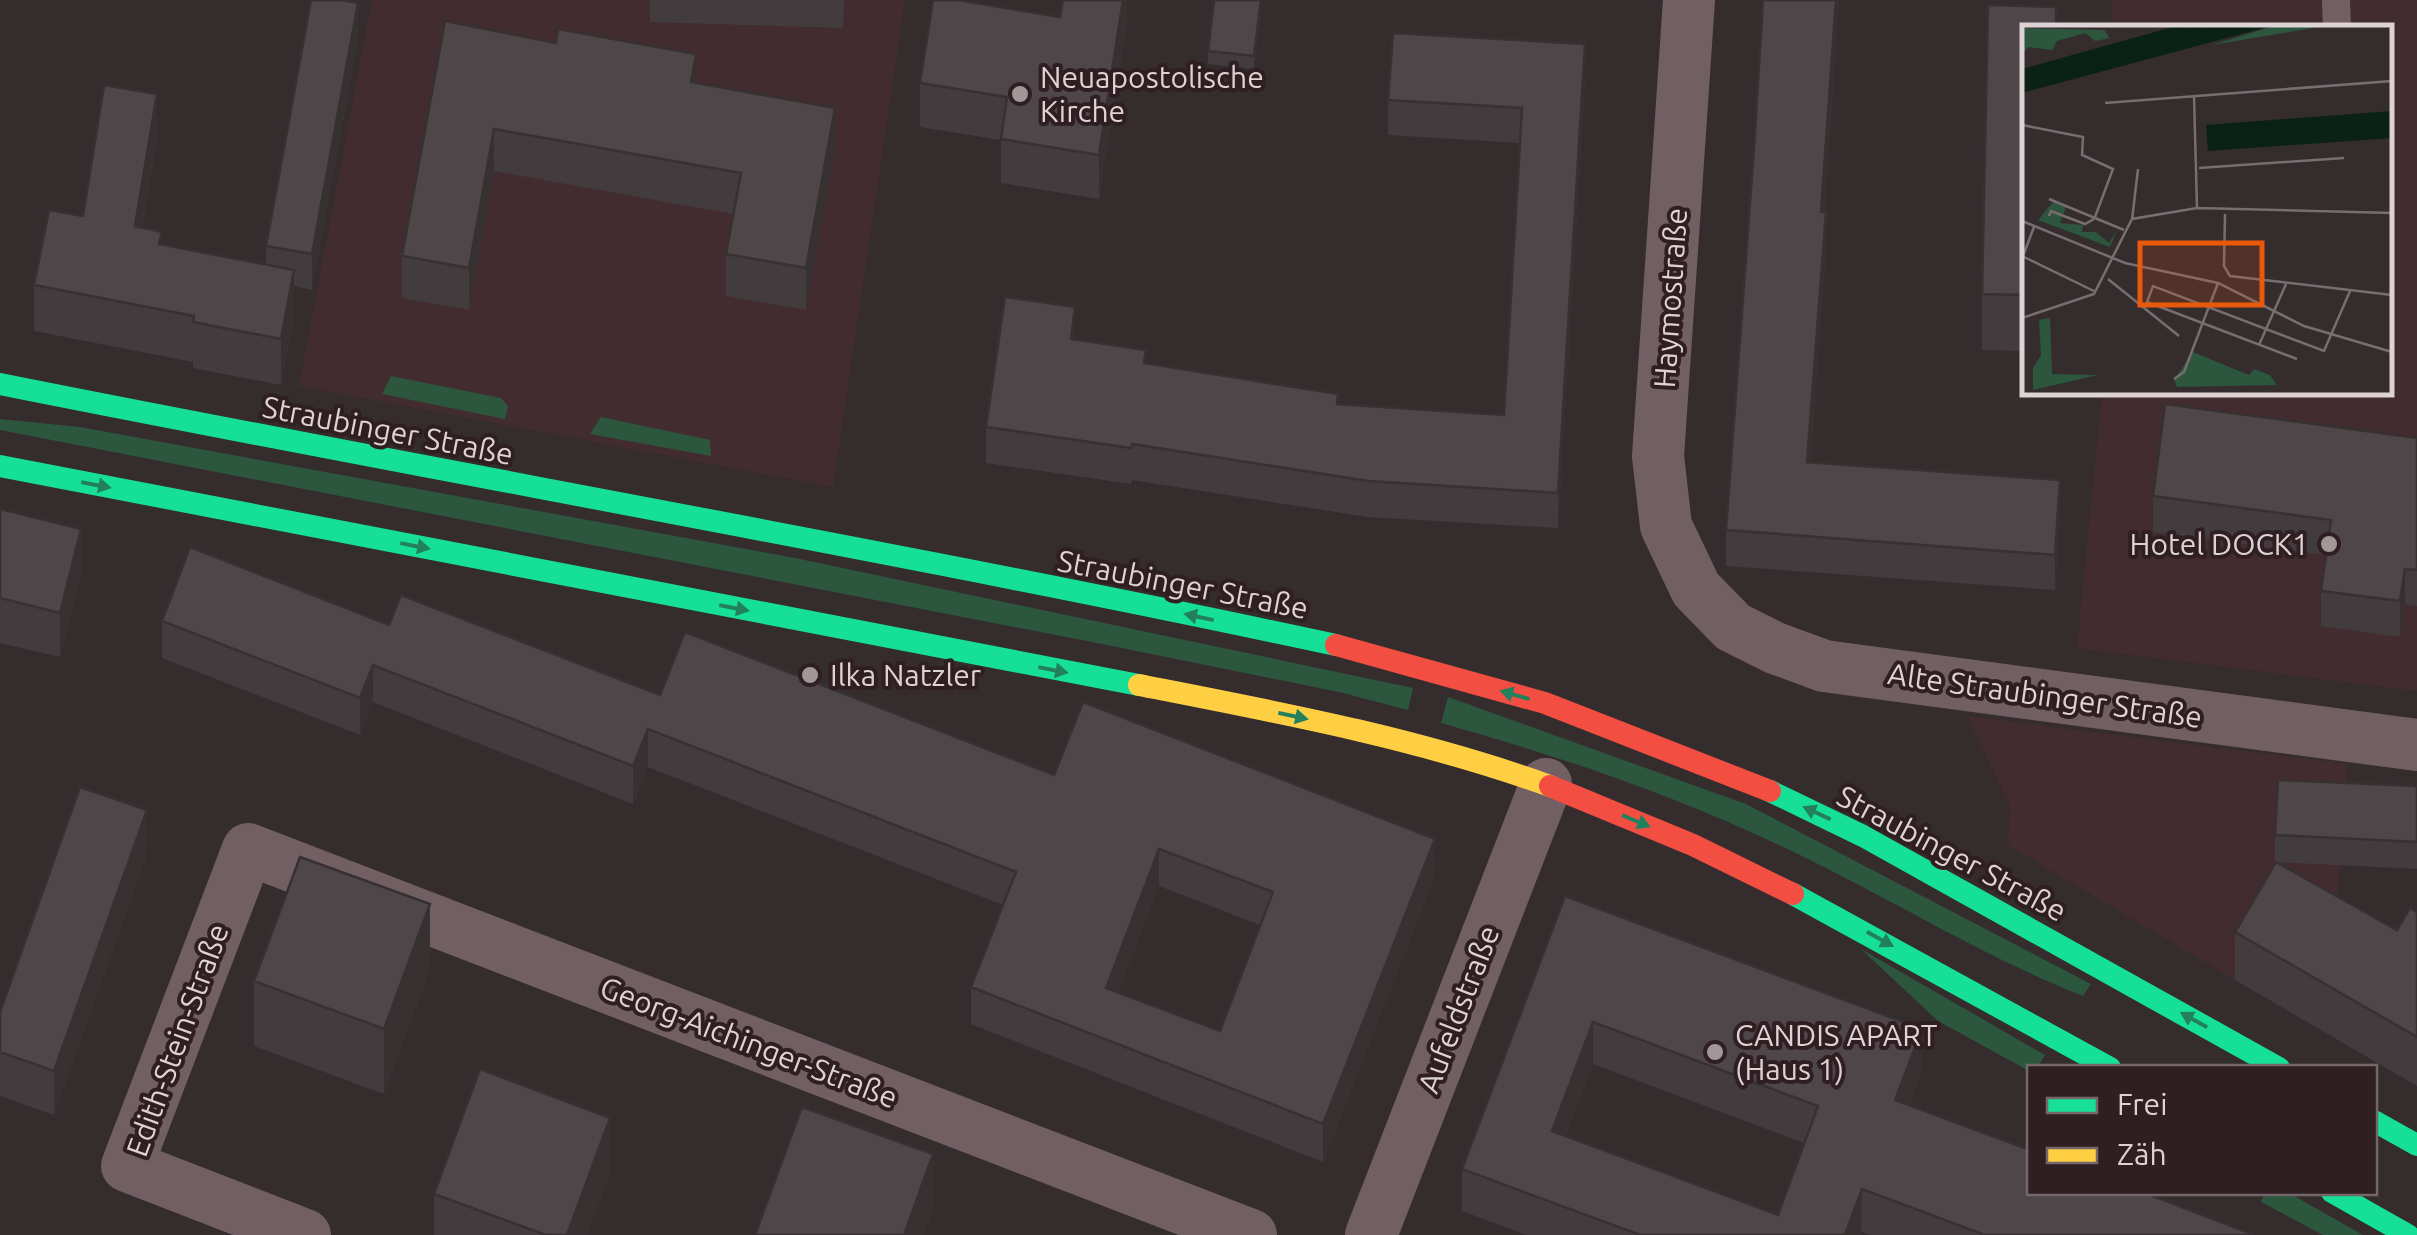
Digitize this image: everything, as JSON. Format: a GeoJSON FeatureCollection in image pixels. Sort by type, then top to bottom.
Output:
{"type":"FeatureCollection","features":[{"type":"Feature","properties":{"kind":"main road","name":"Straubinger Straße"},"geometry":{"type":"LineString","coordinates":[[0,384],[1147,605],[1370,653],[1545,703],[1746,780],[1864,836],[2274,1065]]}},
{"type":"Feature","properties":{"kind":"main road"},"geometry":{"type":"LineString","coordinates":[[0,466],[1298,716],[1546,784],[1688,843],[1838,916],[2105,1065]]}},
{"type":"Feature","properties":{"kind":"main road"},"geometry":{"type":"LineString","coordinates":[[2377,1123],[2417,1145]]}},
{"type":"Feature","properties":{"kind":"main road"},"geometry":{"type":"LineString","coordinates":[[2337,1195],[2408,1235]]}},
{"type":"Feature","properties":{"kind":"street","name":"Haymostraße"},"geometry":{"type":"LineString","coordinates":[[1690,0],[1658,456],[1666,526],[1696,589]]}},
{"type":"Feature","properties":{"kind":"street","name":"Alte Straubinger Straße"},"geometry":{"type":"LineString","coordinates":[[1696,589],[1734,627],[1824,666],[2417,745]]}},
{"type":"Feature","properties":{"kind":"street","name":"Aufeldstraße"},"geometry":{"type":"LineString","coordinates":[[1370,1235],[1546,784]]}},
{"type":"Feature","properties":{"kind":"street","name":"Edith-Stein-Straße"},"geometry":{"type":"LineString","coordinates":[[248,848],[127,1166],[305,1235]]}},
{"type":"Feature","properties":{"kind":"street","name":"Georg-Aichinger-Straße"},"geometry":{"type":"LineString","coordinates":[[248,848],[1251,1235]]}},
{"type":"Feature","properties":{"kind":"lane"},"geometry":{"type":"LineString","coordinates":[[2336,0],[2337,25]]}},
{"type":"Feature","properties":{"kind":"shaded area"},"geometry":{"type":"Polygon","coordinates":[[[372,0],[905,0],[833,487],[299,386],[372,0]]]}},
{"type":"Feature","properties":{"kind":"shaded area"},"geometry":{"type":"Polygon","coordinates":[[[2112,0],[2417,0],[2417,691],[2077,648],[2102,395],[2392,395],[2392,25],[2112,25],[2112,0]]]}},
{"type":"Feature","properties":{"kind":"shaded area"},"geometry":{"type":"Polygon","coordinates":[[[1967,716],[2347,764],[2337,903],[2288,890],[2235,980],[2008,845],[2010,806],[1967,716]]]}},
{"type":"Feature","properties":{"kind":"green space"},"geometry":{"type":"Polygon","coordinates":[[[391,376],[501,398],[508,406],[505,419],[382,394],[391,376]]]}},
{"type":"Feature","properties":{"kind":"green space"},"geometry":{"type":"Polygon","coordinates":[[[601,417],[710,440],[711,456],[590,434],[601,417]]]}},
{"type":"Feature","properties":{"kind":"green space"},"geometry":{"type":"Polygon","coordinates":[[[0,419],[80,427],[795,558],[1413,688],[1408,710],[1339,692],[1102,644],[0,430],[0,419]]]}},
{"type":"Feature","properties":{"kind":"green space"},"geometry":{"type":"Polygon","coordinates":[[[1448,697],[1746,804],[2091,984],[2083,996],[2046,981],[1798,854],[1667,797],[1441,723],[1448,697]]]}},
{"type":"Feature","properties":{"kind":"green space"},"geometry":{"type":"Polygon","coordinates":[[[1861,949],[2045,1055],[2039,1065],[2027,1065],[2027,1070],[1938,1021],[1861,949]]]}},
{"type":"Feature","properties":{"kind":"green space"},"geometry":{"type":"Polygon","coordinates":[[[2264,1195],[2293,1195],[2363,1235],[2323,1235],[2261,1202],[2264,1195]]]}},
{"type":"Feature","properties":{"kind":"building"},"geometry":{"type":"Polygon","coordinates":[[[311,0],[358,3],[312,254],[266,246],[311,0]]]}},
{"type":"Feature","properties":{"kind":"building","name":"Neuapostolische Kirche"},"geometry":{"type":"Polygon","coordinates":[[[933,0],[958,0],[1060,17],[1063,0],[1123,0],[1099,155],[1001,139],[1007,97],[920,83],[933,0]]]}},
{"type":"Feature","properties":{"kind":"building"},"geometry":{"type":"Polygon","coordinates":[[[1214,0],[1261,0],[1254,56],[1208,51],[1214,0]]]}},
{"type":"Feature","properties":{"kind":"building"},"geometry":{"type":"Polygon","coordinates":[[[1763,0],[1836,0],[1821,212],[1826,212],[1807,462],[2060,480],[2055,555],[1726,530],[1763,0]]]}},
{"type":"Feature","properties":{"kind":"building"},"geometry":{"type":"Polygon","coordinates":[[[1988,5],[2056,7],[2056,25],[2022,25],[2022,295],[1982,294],[1988,5]]]}},
{"type":"Feature","properties":{"kind":"building"},"geometry":{"type":"Polygon","coordinates":[[[445,21],[556,43],[558,29],[696,54],[691,82],[835,108],[806,268],[726,254],[741,173],[494,129],[469,268],[402,256],[445,21]]]}},
{"type":"Feature","properties":{"kind":"building"},"geometry":{"type":"Polygon","coordinates":[[[1393,33],[1585,44],[1558,493],[1368,481],[1132,444],[1131,448],[986,427],[1005,297],[1075,307],[1071,339],[1146,350],[1144,363],[1338,394],[1337,404],[1504,415],[1522,108],[1388,100],[1393,33]]]}},
{"type":"Feature","properties":{"kind":"building"},"geometry":{"type":"Polygon","coordinates":[[[104,85],[157,94],[135,226],[162,232],[159,244],[294,270],[281,339],[193,322],[194,316],[34,285],[49,210],[83,216],[104,85]]]}},
{"type":"Feature","properties":{"kind":"building","name":"Hotel DOCK1"},"geometry":{"type":"Polygon","coordinates":[[[2165,404],[2417,438],[2417,570],[2405,569],[2400,601],[2321,591],[2331,520],[2153,496],[2165,404]]]}},
{"type":"Feature","properties":{"kind":"building"},"geometry":{"type":"Polygon","coordinates":[[[0,509],[81,529],[60,613],[0,598],[0,509]]]}},
{"type":"Feature","properties":{"kind":"building"},"geometry":{"type":"Polygon","coordinates":[[[190,547],[389,625],[401,595],[660,695],[685,632],[1054,775],[1083,702],[1435,839],[1323,1124],[971,987],[1016,872],[648,729],[633,766],[373,665],[360,698],[162,621],[190,547]],[[1159,849],[1106,988],[1220,1031],[1273,892],[1159,849]]]}},
{"type":"Feature","properties":{"kind":"building"},"geometry":{"type":"Polygon","coordinates":[[[2278,780],[2417,786],[2417,842],[2275,835],[2278,780]]]}},
{"type":"Feature","properties":{"kind":"building"},"geometry":{"type":"Polygon","coordinates":[[[80,787],[147,810],[54,1071],[0,1052],[0,1012],[80,787]]]}},
{"type":"Feature","properties":{"kind":"building"},"geometry":{"type":"Polygon","coordinates":[[[300,857],[430,904],[384,1029],[254,981],[300,857]]]}},
{"type":"Feature","properties":{"kind":"building"},"geometry":{"type":"Polygon","coordinates":[[[2276,862],[2397,930],[2410,908],[2417,912],[2417,1037],[2235,932],[2276,862]]]}},
{"type":"Feature","properties":{"kind":"building"},"geometry":{"type":"Polygon","coordinates":[[[1565,896],[1922,1029],[1895,1100],[2027,1149],[2027,1195],[2151,1195],[2254,1235],[1985,1235],[1862,1189],[1845,1235],[1640,1235],[1462,1169],[1565,896]],[[1593,1022],[1552,1131],[1778,1215],[1818,1106],[1593,1022]]]}},
{"type":"Feature","properties":{"kind":"building"},"geometry":{"type":"Polygon","coordinates":[[[480,1069],[610,1118],[567,1235],[546,1235],[434,1194],[480,1069]]]}},
{"type":"Feature","properties":{"kind":"building"},"geometry":{"type":"Polygon","coordinates":[[[802,1107],[933,1154],[904,1235],[755,1235],[802,1107]]]}},
{"type":"Feature","properties":{"kind":"traffic: fast"},"geometry":{"type":"LineString","coordinates":[[0,384],[1336,645]]}},
{"type":"Feature","properties":{"kind":"traffic: fast"},"geometry":{"type":"LineString","coordinates":[[0,466],[1139,685]]}},
{"type":"Feature","properties":{"kind":"traffic: fast"},"geometry":{"type":"LineString","coordinates":[[1770,791],[1863,836],[2274,1065]]}},
{"type":"Feature","properties":{"kind":"traffic: fast"},"geometry":{"type":"LineString","coordinates":[[1793,894],[2105,1065]]}},
{"type":"Feature","properties":{"kind":"traffic: fast"},"geometry":{"type":"LineString","coordinates":[[2377,1123],[2417,1145]]}},
{"type":"Feature","properties":{"kind":"traffic: fast"},"geometry":{"type":"LineString","coordinates":[[2337,1195],[2408,1235]]}},
{"type":"Feature","properties":{"kind":"traffic: slow"},"geometry":{"type":"LineString","coordinates":[[1139,685],[1398,740],[1550,786]]}},
{"type":"Feature","properties":{"kind":"traffic: jam"},"geometry":{"type":"LineString","coordinates":[[1336,645],[1545,703],[1770,791]]}},
{"type":"Feature","properties":{"kind":"traffic: jam"},"geometry":{"type":"LineString","coordinates":[[1550,786],[1693,845],[1793,894]]}},
{"type":"Feature","properties":{"kind":"place","name":"Neuapostolische Kirche"},"geometry":{"type":"Point","coordinates":[1020,94]}},
{"type":"Feature","properties":{"kind":"place","name":"Hotel DOCK1"},"geometry":{"type":"Point","coordinates":[2329,544]}},
{"type":"Feature","properties":{"kind":"place","name":"Ilka Natzler"},"geometry":{"type":"Point","coordinates":[810,675]}},
{"type":"Feature","properties":{"kind":"place","name":"CANDIS APART (Haus 1)"},"geometry":{"type":"Point","coordinates":[1715,1052]}}]}
